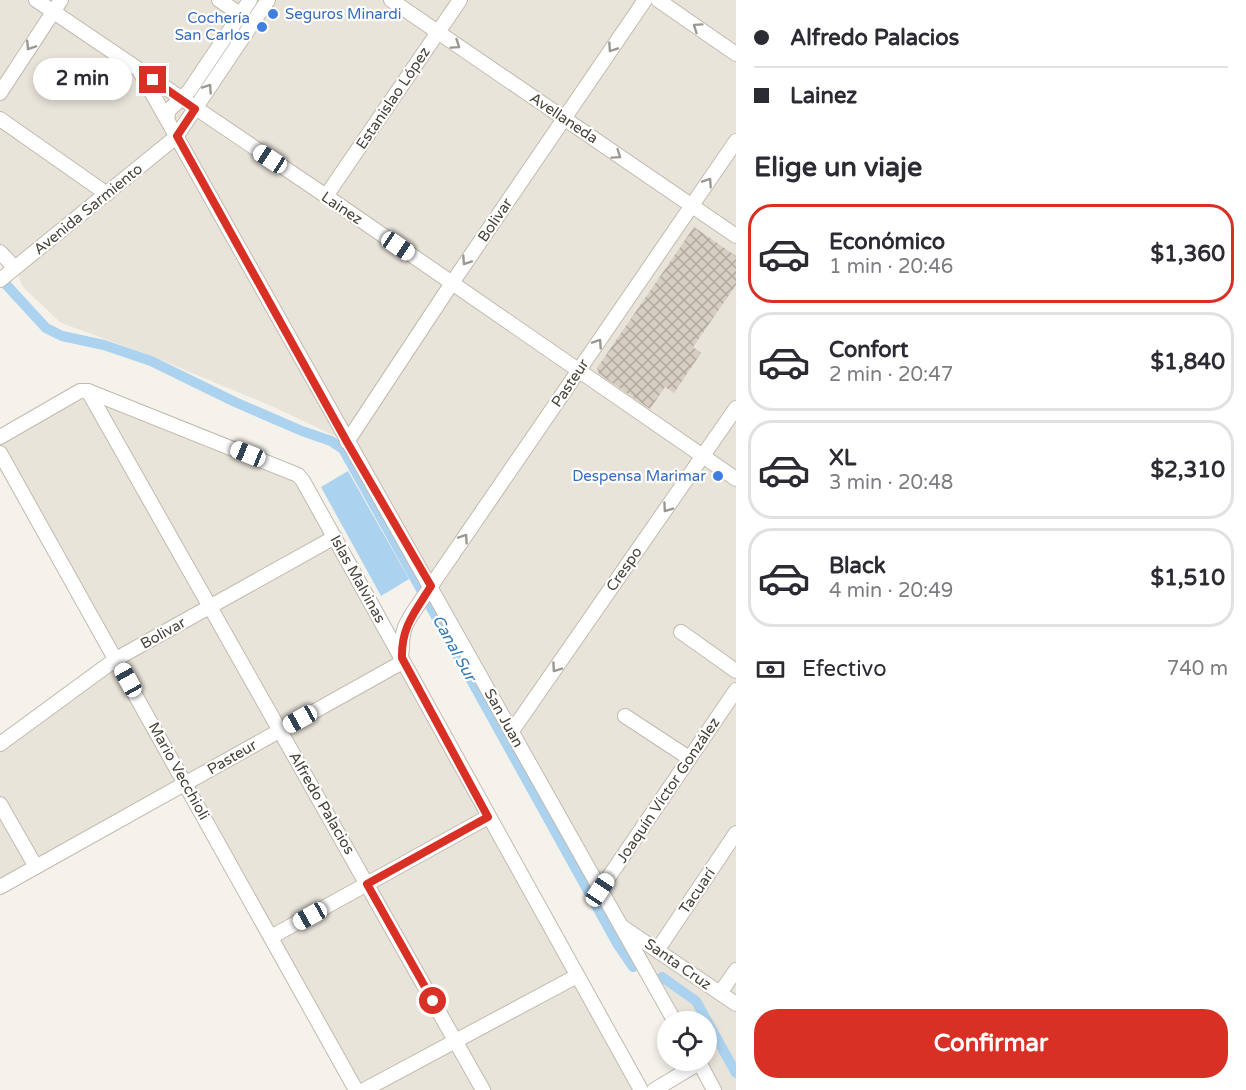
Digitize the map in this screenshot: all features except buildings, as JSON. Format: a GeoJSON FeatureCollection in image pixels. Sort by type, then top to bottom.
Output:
{"type":"FeatureCollection","features":[{"type":"Feature","properties":{"kind":"street","name":"Lainez"},"geometry":{"type":"LineString","coordinates":[[36,0],[57,6],[138,70],[326,196],[736,479]]}},
{"type":"Feature","properties":{"kind":"street"},"geometry":{"type":"LineString","coordinates":[[219,0],[240,14]]}},
{"type":"Feature","properties":{"kind":"street"},"geometry":{"type":"LineString","coordinates":[[167,119],[169,110],[189,92],[250,0]]}},
{"type":"Feature","properties":{"kind":"street","name":"Avenida Sarmiento"},"geometry":{"type":"LineString","coordinates":[[9,273],[177,136],[268,0]]}},
{"type":"Feature","properties":{"kind":"street","name":"Avellaneda"},"geometry":{"type":"LineString","coordinates":[[391,0],[736,236]]}},
{"type":"Feature","properties":{"kind":"street","name":"Estanislao López"},"geometry":{"type":"LineString","coordinates":[[326,196],[460,0]]}},
{"type":"Feature","properties":{"kind":"street","name":"Bolivar"},"geometry":{"type":"LineString","coordinates":[[347,442],[452,283],[645,0]]}},
{"type":"Feature","properties":{"kind":"street"},"geometry":{"type":"LineString","coordinates":[[658,0],[736,54]]}},
{"type":"Feature","properties":{"kind":"street"},"geometry":{"type":"LineString","coordinates":[[0,93],[57,6]]}},
{"type":"Feature","properties":{"kind":"street","name":"San Juan"},"geometry":{"type":"LineString","coordinates":[[138,70],[669,1011]]}},
{"type":"Feature","properties":{"kind":"street"},"geometry":{"type":"LineString","coordinates":[[0,119],[107,194]]}},
{"type":"Feature","properties":{"kind":"street","name":"Pasteur"},"geometry":{"type":"LineString","coordinates":[[0,887],[399,664],[402,658],[402,638],[408,622],[431,586],[736,141]]}},
{"type":"Feature","properties":{"kind":"street"},"geometry":{"type":"LineString","coordinates":[[0,252],[9,273]]}},
{"type":"Feature","properties":{"kind":"street"},"geometry":{"type":"LineString","coordinates":[[0,437],[80,391],[88,391]]}},
{"type":"Feature","properties":{"kind":"street","name":"Islas Malvinas"},"geometry":{"type":"LineString","coordinates":[[88,391],[298,476],[303,481],[641,1090]]}},
{"type":"Feature","properties":{"kind":"street","name":"Alfredo Palacios"},"geometry":{"type":"LineString","coordinates":[[88,391],[483,1090]]}},
{"type":"Feature","properties":{"kind":"street","name":"Crespo"},"geometry":{"type":"LineString","coordinates":[[512,731],[736,408]]}},
{"type":"Feature","properties":{"kind":"street","name":"Mario Vecchioli"},"geometry":{"type":"LineString","coordinates":[[0,453],[357,1090]]}},
{"type":"Feature","properties":{"kind":"street","name":"Bolivar"},"geometry":{"type":"LineString","coordinates":[[0,744],[116,659],[335,537]]}},
{"type":"Feature","properties":{"kind":"street"},"geometry":{"type":"LineString","coordinates":[[385,627],[398,629],[408,622]]}},
{"type":"Feature","properties":{"kind":"street"},"geometry":{"type":"LineString","coordinates":[[681,632],[736,671]]}},
{"type":"Feature","properties":{"kind":"street","name":"Joaquín Víctor González"},"geometry":{"type":"LineString","coordinates":[[600,890],[736,690]]}},
{"type":"Feature","properties":{"kind":"street"},"geometry":{"type":"LineString","coordinates":[[625,716],[689,758]]}},
{"type":"Feature","properties":{"kind":"street"},"geometry":{"type":"LineString","coordinates":[[0,804],[36,867]]}},
{"type":"Feature","properties":{"kind":"street"},"geometry":{"type":"LineString","coordinates":[[271,937],[488,817]]}},
{"type":"Feature","properties":{"kind":"street","name":"Tacuarí"},"geometry":{"type":"LineString","coordinates":[[658,949],[736,834]]}},
{"type":"Feature","properties":{"kind":"street","name":"Santa Cruz"},"geometry":{"type":"LineString","coordinates":[[620,925],[736,1004]]}},
{"type":"Feature","properties":{"kind":"street"},"geometry":{"type":"LineString","coordinates":[[720,993],[736,970]]}},
{"type":"Feature","properties":{"kind":"street"},"geometry":{"type":"LineString","coordinates":[[364,1090],[577,976]]}},
{"type":"Feature","properties":{"kind":"street"},"geometry":{"type":"LineString","coordinates":[[654,1090],[684,1071]]}},
{"type":"Feature","properties":{"kind":"street"},"geometry":{"type":"LineString","coordinates":[[703,1071],[714,1090]]}},
{"type":"Feature","properties":{"kind":"shaded area"},"geometry":{"type":"Polygon","coordinates":[[[0,0],[736,0],[736,1090],[714,1090],[704,1071],[717,1071],[717,1011],[669,1011],[347,442],[276,408],[149,355],[61,323],[23,287],[15,268],[0,252],[0,0]]]}},
{"type":"Feature","properties":{"kind":"shaded area"},"geometry":{"type":"Polygon","coordinates":[[[80,391],[292,472],[641,1090],[356,1090],[187,784],[0,887],[0,744],[116,659],[0,453],[0,437],[80,391]]]}},
{"type":"Feature","properties":{"kind":"water"},"geometry":{"type":"Polygon","coordinates":[[[348,471],[409,579],[381,596],[321,487],[348,471]]]}},
{"type":"Feature","properties":{"kind":"waterway","name":"Canal Sur"},"geometry":{"type":"LineString","coordinates":[[0,278],[46,328],[62,336],[104,345],[151,361],[235,402],[331,441],[343,449],[618,945],[633,967]]}},
{"type":"Feature","properties":{"kind":"waterway","name":"Canal Sur"},"geometry":{"type":"LineString","coordinates":[[662,977],[696,1001],[736,1073]]}},
{"type":"Feature","properties":{"kind":"place","name":"Seguros Minardi"},"geometry":{"type":"Point","coordinates":[273,14]}},
{"type":"Feature","properties":{"kind":"place","name":"Cochería San Carlos"},"geometry":{"type":"Point","coordinates":[262,27]}},
{"type":"Feature","properties":{"kind":"place","name":"Despensa Marimar"},"geometry":{"type":"Point","coordinates":[718,476]}},
{"type":"Feature","properties":{"kind":"route"},"geometry":{"type":"LineString","coordinates":[[153,80],[195,109],[177,136],[347,442],[431,586],[406,626],[402,638],[402,658],[488,817],[367,884],[433,1001]]}}]}
